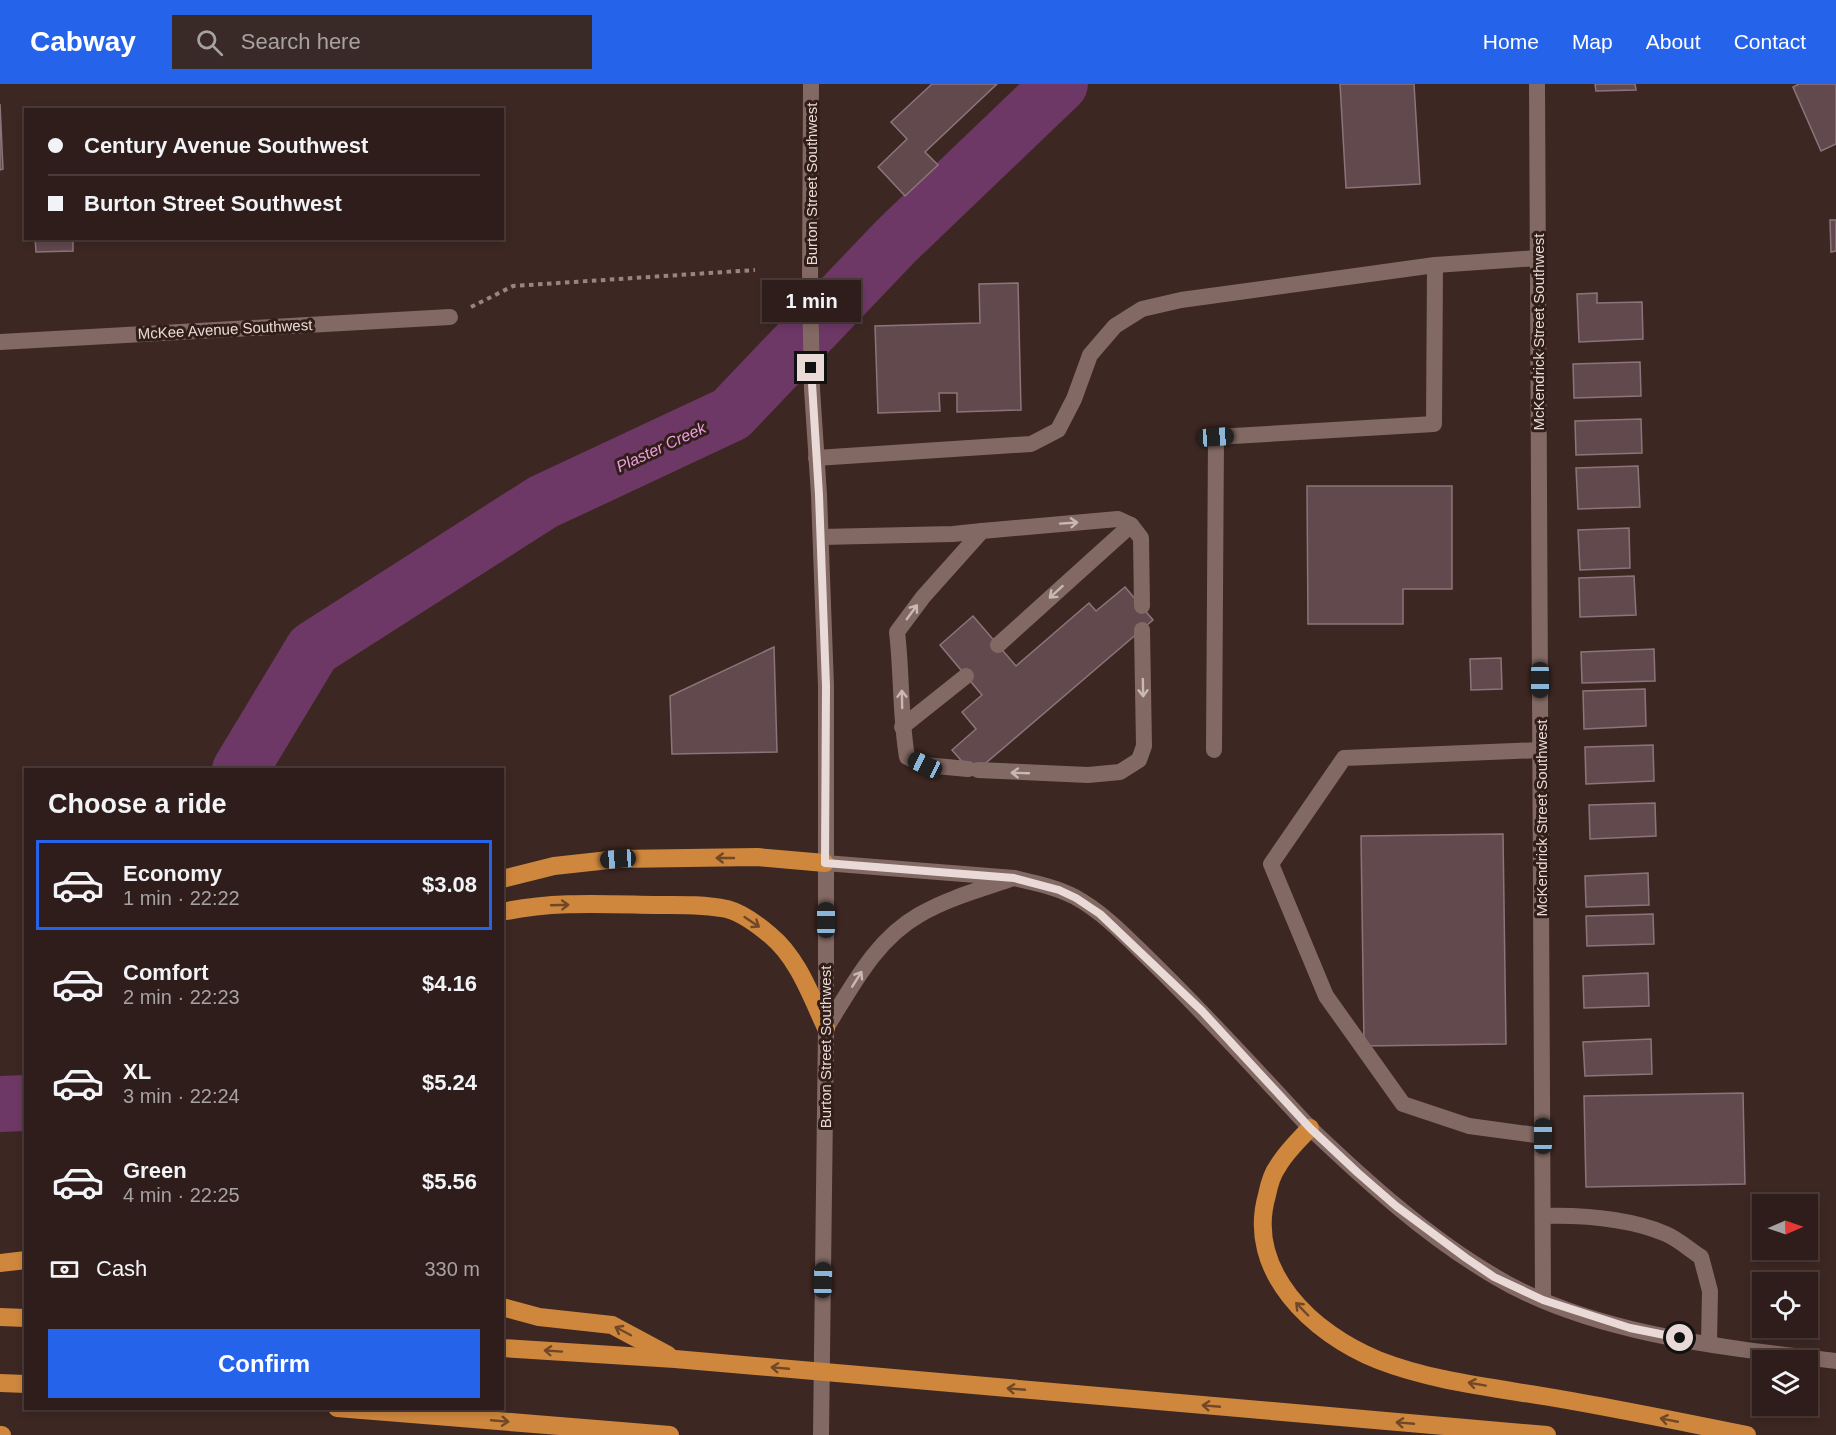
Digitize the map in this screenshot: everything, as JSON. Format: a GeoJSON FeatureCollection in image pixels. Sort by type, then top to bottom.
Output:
{"type":"FeatureCollection","features":[{"type":"Feature","properties":{"kind":"highway"},"geometry":{"type":"LineString","coordinates":[[504,878],[554,866],[618,859],[757,858],[825,863]]}},
{"type":"Feature","properties":{"kind":"highway"},"geometry":{"type":"LineString","coordinates":[[504,912],[532,906],[611,904],[707,907],[738,913],[771,936],[783,948],[797,968],[826,1028]]}},
{"type":"Feature","properties":{"kind":"highway"},"geometry":{"type":"LineString","coordinates":[[1310,1128],[1278,1166],[1264,1205],[1262,1232],[1265,1251],[1272,1271],[1284,1290],[1321,1328],[1347,1346],[1390,1364],[1461,1382],[1570,1400],[1747,1435]]}},
{"type":"Feature","properties":{"kind":"highway"},"geometry":{"type":"LineString","coordinates":[[0,1263],[24,1260]]}},
{"type":"Feature","properties":{"kind":"highway"},"geometry":{"type":"LineString","coordinates":[[504,1308],[539,1317],[612,1325],[675,1359]]}},
{"type":"Feature","properties":{"kind":"highway"},"geometry":{"type":"LineString","coordinates":[[0,1317],[24,1318]]}},
{"type":"Feature","properties":{"kind":"highway"},"geometry":{"type":"LineString","coordinates":[[504,1348],[675,1359],[1547,1435]]}},
{"type":"Feature","properties":{"kind":"highway"},"geometry":{"type":"LineString","coordinates":[[0,1383],[24,1384]]}},
{"type":"Feature","properties":{"kind":"highway"},"geometry":{"type":"LineString","coordinates":[[362,1410],[670,1435]]}},
{"type":"Feature","properties":{"kind":"street","name":"Burton Street Southwest"},"geometry":{"type":"LineString","coordinates":[[811,84],[812,389],[821,537],[826,686],[826,1028],[822,1435]]}},
{"type":"Feature","properties":{"kind":"street","name":"McKendrick Street Southwest"},"geometry":{"type":"LineString","coordinates":[[1537,84],[1543,1300]]}},
{"type":"Feature","properties":{"kind":"street"},"geometry":{"type":"LineString","coordinates":[[816,458],[1031,444],[1058,430],[1074,399],[1090,354],[1115,326],[1142,309],[1181,300],[1435,265],[1538,258]]}},
{"type":"Feature","properties":{"kind":"street"},"geometry":{"type":"LineString","coordinates":[[1214,750],[1216,437],[1434,424],[1435,265]]}},
{"type":"Feature","properties":{"kind":"street","name":"McKee Avenue Southwest"},"geometry":{"type":"LineString","coordinates":[[0,342],[450,317]]}},
{"type":"Feature","properties":{"kind":"street"},"geometry":{"type":"LineString","coordinates":[[821,537],[953,534],[1118,519],[1131,525],[1141,538],[1142,606]]}},
{"type":"Feature","properties":{"kind":"street"},"geometry":{"type":"LineString","coordinates":[[998,645],[1131,525]]}},
{"type":"Feature","properties":{"kind":"street"},"geometry":{"type":"LineString","coordinates":[[982,531],[922,597],[897,632],[901,666],[902,727],[907,757],[925,765],[973,770],[1088,775],[1120,772],[1139,760],[1144,746],[1142,630]]}},
{"type":"Feature","properties":{"kind":"street"},"geometry":{"type":"LineString","coordinates":[[902,727],[966,676]]}},
{"type":"Feature","properties":{"kind":"street"},"geometry":{"type":"LineString","coordinates":[[1541,750],[1344,758],[1270,864],[1326,996],[1402,1104],[1469,1126],[1543,1136]]}},
{"type":"Feature","properties":{"kind":"street"},"geometry":{"type":"LineString","coordinates":[[825,863],[1014,878],[1059,890],[1076,898],[1100,914],[1202,1011],[1310,1128],[1396,1206],[1494,1277],[1543,1300],[1630,1328],[1709,1344],[1836,1361]]}},
{"type":"Feature","properties":{"kind":"street"},"geometry":{"type":"LineString","coordinates":[[826,1028],[866,964],[902,927],[934,907],[1014,878]]}},
{"type":"Feature","properties":{"kind":"street"},"geometry":{"type":"LineString","coordinates":[[1543,1216],[1616,1220],[1667,1235],[1701,1257],[1710,1291],[1709,1344]]}},
{"type":"Feature","properties":{"kind":"path"},"geometry":{"type":"LineString","coordinates":[[450,317],[513,286],[755,270]]}},
{"type":"Feature","properties":{"kind":"building"},"geometry":{"type":"Polygon","coordinates":[[[932,84],[997,84],[925,152],[938,165],[905,196],[878,167],[907,139],[891,122],[932,84]]]}},
{"type":"Feature","properties":{"kind":"building"},"geometry":{"type":"Polygon","coordinates":[[[1340,84],[1414,84],[1420,184],[1346,188],[1340,84]]]}},
{"type":"Feature","properties":{"kind":"building"},"geometry":{"type":"Polygon","coordinates":[[[1595,84],[1635,84],[1636,90],[1596,91],[1595,84]]]}},
{"type":"Feature","properties":{"kind":"building"},"geometry":{"type":"Polygon","coordinates":[[[1799,84],[1836,84],[1836,144],[1821,151],[1793,87],[1799,84]]]}},
{"type":"Feature","properties":{"kind":"building"},"geometry":{"type":"Polygon","coordinates":[[[0,104],[3,169],[0,170],[0,104]]]}},
{"type":"Feature","properties":{"kind":"building"},"geometry":{"type":"Polygon","coordinates":[[[1830,220],[1836,220],[1836,251],[1831,252],[1830,220]]]}},
{"type":"Feature","properties":{"kind":"building"},"geometry":{"type":"Polygon","coordinates":[[[35,240],[73,240],[73,251],[36,252],[35,240]]]}},
{"type":"Feature","properties":{"kind":"building"},"geometry":{"type":"Polygon","coordinates":[[[1018,283],[1021,410],[957,412],[957,393],[939,393],[940,411],[878,413],[875,326],[980,323],[979,284],[1018,283]]]}},
{"type":"Feature","properties":{"kind":"building"},"geometry":{"type":"Polygon","coordinates":[[[1597,293],[1597,303],[1642,302],[1643,339],[1579,342],[1577,294],[1597,293]]]}},
{"type":"Feature","properties":{"kind":"building"},"geometry":{"type":"Polygon","coordinates":[[[1640,362],[1641,396],[1574,398],[1573,364],[1640,362]]]}},
{"type":"Feature","properties":{"kind":"building"},"geometry":{"type":"Polygon","coordinates":[[[1641,419],[1642,453],[1576,455],[1575,421],[1641,419]]]}},
{"type":"Feature","properties":{"kind":"building"},"geometry":{"type":"Polygon","coordinates":[[[1638,466],[1640,507],[1578,509],[1576,468],[1638,466]]]}},
{"type":"Feature","properties":{"kind":"building"},"geometry":{"type":"Polygon","coordinates":[[[1307,486],[1452,486],[1452,589],[1403,589],[1403,624],[1308,624],[1307,486]]]}},
{"type":"Feature","properties":{"kind":"building"},"geometry":{"type":"Polygon","coordinates":[[[1629,528],[1630,568],[1580,570],[1578,530],[1629,528]]]}},
{"type":"Feature","properties":{"kind":"building"},"geometry":{"type":"Polygon","coordinates":[[[1634,576],[1636,615],[1580,617],[1579,578],[1634,576]]]}},
{"type":"Feature","properties":{"kind":"building"},"geometry":{"type":"Polygon","coordinates":[[[1125,587],[1153,620],[973,774],[952,750],[976,729],[962,712],[982,695],[940,645],[973,616],[1016,666],[1089,603],[1096,611],[1125,587]]]}},
{"type":"Feature","properties":{"kind":"building"},"geometry":{"type":"Polygon","coordinates":[[[774,647],[777,752],[672,754],[670,696],[774,647]]]}},
{"type":"Feature","properties":{"kind":"building"},"geometry":{"type":"Polygon","coordinates":[[[1654,649],[1655,681],[1582,683],[1581,652],[1654,649]]]}},
{"type":"Feature","properties":{"kind":"building"},"geometry":{"type":"Polygon","coordinates":[[[1501,658],[1502,689],[1471,690],[1470,659],[1501,658]]]}},
{"type":"Feature","properties":{"kind":"building"},"geometry":{"type":"Polygon","coordinates":[[[1645,689],[1646,726],[1584,729],[1583,691],[1645,689]]]}},
{"type":"Feature","properties":{"kind":"building"},"geometry":{"type":"Polygon","coordinates":[[[1653,745],[1654,781],[1586,784],[1585,747],[1653,745]]]}},
{"type":"Feature","properties":{"kind":"building"},"geometry":{"type":"Polygon","coordinates":[[[1655,803],[1656,836],[1590,839],[1589,805],[1655,803]]]}},
{"type":"Feature","properties":{"kind":"building"},"geometry":{"type":"Polygon","coordinates":[[[1503,834],[1506,1044],[1364,1046],[1361,836],[1503,834]]]}},
{"type":"Feature","properties":{"kind":"building"},"geometry":{"type":"Polygon","coordinates":[[[1648,873],[1649,905],[1586,907],[1585,876],[1648,873]]]}},
{"type":"Feature","properties":{"kind":"building"},"geometry":{"type":"Polygon","coordinates":[[[1653,914],[1654,944],[1587,946],[1586,916],[1653,914]]]}},
{"type":"Feature","properties":{"kind":"building"},"geometry":{"type":"Polygon","coordinates":[[[1648,973],[1649,1006],[1584,1008],[1583,976],[1648,973]]]}},
{"type":"Feature","properties":{"kind":"building"},"geometry":{"type":"Polygon","coordinates":[[[1651,1039],[1652,1074],[1585,1076],[1583,1042],[1651,1039]]]}},
{"type":"Feature","properties":{"kind":"building"},"geometry":{"type":"Polygon","coordinates":[[[1743,1093],[1745,1184],[1586,1187],[1584,1096],[1743,1093]]]}},
{"type":"Feature","properties":{"kind":"waterway","name":"Plaster Creek"},"geometry":{"type":"LineString","coordinates":[[241,768],[313,649],[543,502],[731,414],[896,241],[1060,84]]}},
{"type":"Feature","properties":{"kind":"waterway","name":"Plaster Creek"},"geometry":{"type":"LineString","coordinates":[[0,1104],[24,1103]]}},
{"type":"Feature","properties":{"kind":"route"},"geometry":{"type":"LineString","coordinates":[[811,368],[819,495],[826,686],[825,863],[1014,878],[1039,883],[1076,898],[1100,914],[1202,1011],[1310,1128],[1358,1173],[1396,1206],[1466,1258],[1494,1277],[1543,1300],[1583,1315],[1630,1328],[1680,1338]]}}]}
